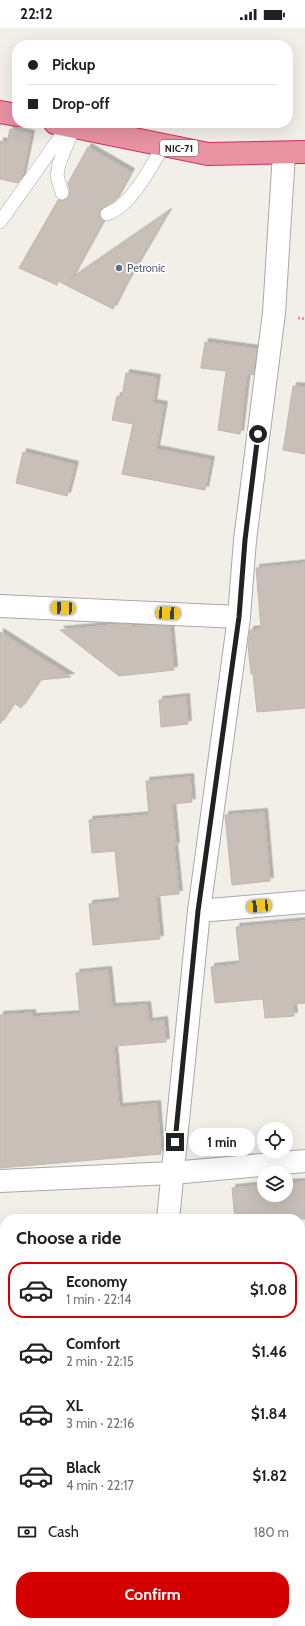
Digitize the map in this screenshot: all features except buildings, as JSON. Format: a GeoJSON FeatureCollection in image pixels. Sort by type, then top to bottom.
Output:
{"type":"FeatureCollection","features":[{"type":"Feature","properties":{"kind":"highway"},"geometry":{"type":"LineString","coordinates":[[0,112],[12,114]]}},
{"type":"Feature","properties":{"kind":"highway","name":"NIC-71"},"geometry":{"type":"LineString","coordinates":[[81,128],[208,154],[305,152]]}},
{"type":"Feature","properties":{"kind":"street"},"geometry":{"type":"LineString","coordinates":[[168,1214],[198,911],[239,617],[245,540],[274,313],[284,153]]}},
{"type":"Feature","properties":{"kind":"street"},"geometry":{"type":"LineString","coordinates":[[0,606],[239,617]]}},
{"type":"Feature","properties":{"kind":"street"},"geometry":{"type":"LineString","coordinates":[[198,911],[305,902]]}},
{"type":"Feature","properties":{"kind":"street"},"geometry":{"type":"LineString","coordinates":[[0,1181],[172,1173],[305,1161]]}},
{"type":"Feature","properties":{"kind":"lane"},"geometry":{"type":"LineString","coordinates":[[0,222],[64,128]]}},
{"type":"Feature","properties":{"kind":"lane"},"geometry":{"type":"LineString","coordinates":[[62,193],[57,176],[65,128]]}},
{"type":"Feature","properties":{"kind":"lane"},"geometry":{"type":"LineString","coordinates":[[107,214],[114,212],[139,187],[164,145]]}},
{"type":"Feature","properties":{"kind":"place","name":"Petronic"},"geometry":{"type":"Point","coordinates":[119,268]}},
{"type":"Feature","properties":{"kind":"route"},"geometry":{"type":"LineString","coordinates":[[175,1142],[198,911],[239,617],[245,540],[258,434]]}}]}
